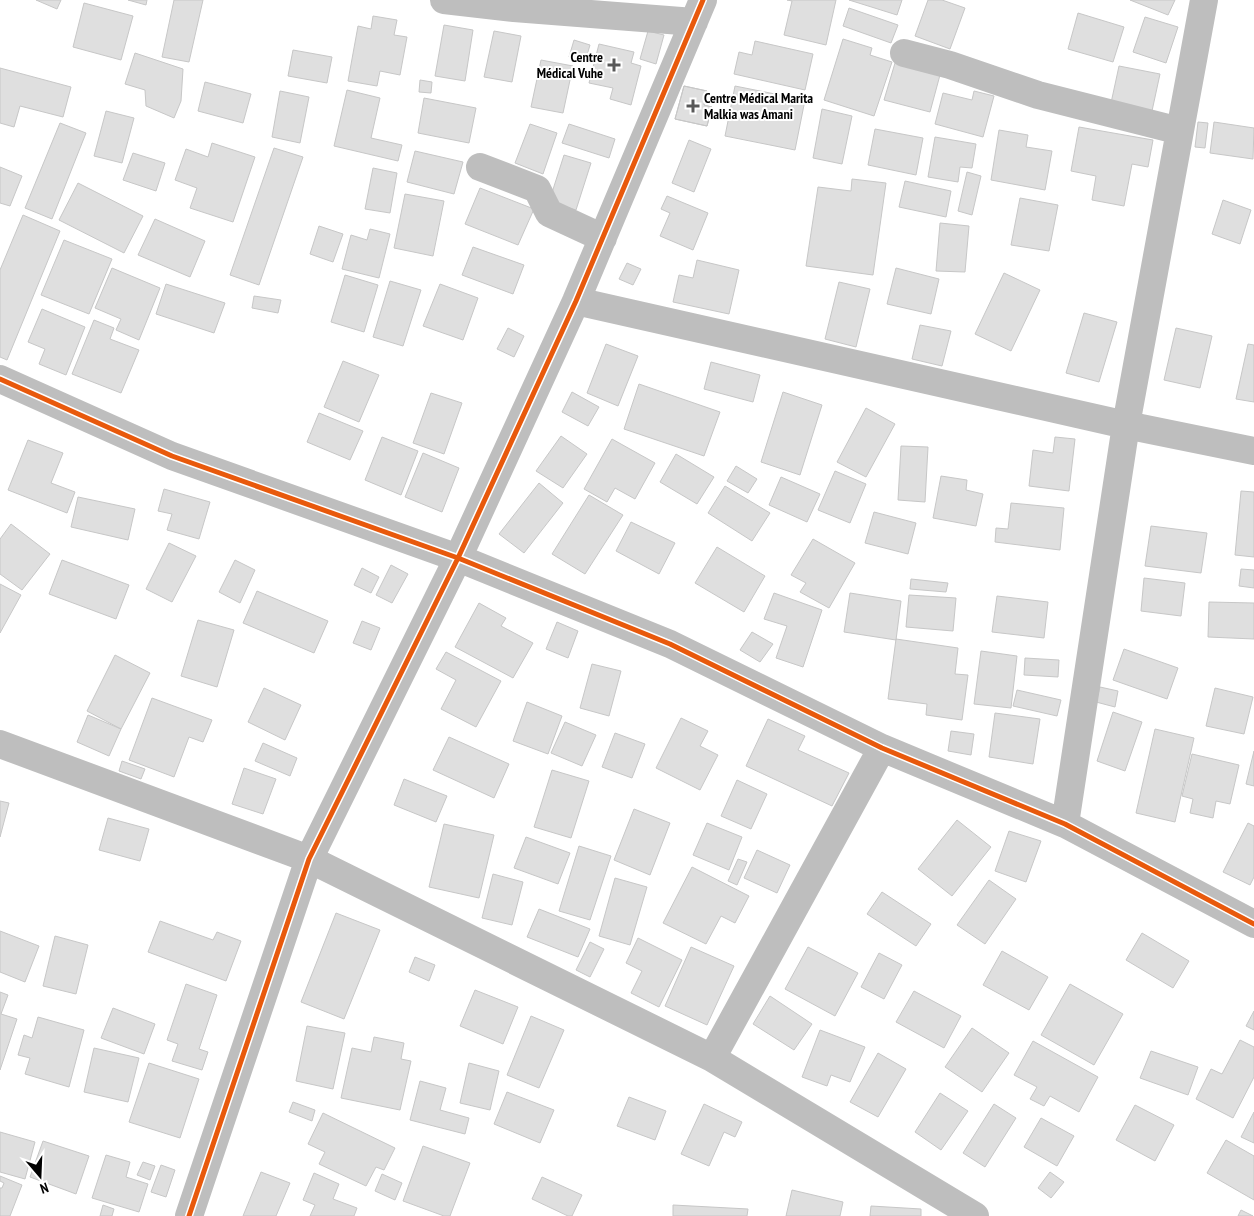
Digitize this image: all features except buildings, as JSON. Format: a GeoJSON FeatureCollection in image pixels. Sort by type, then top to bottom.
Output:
{"type":"FeatureCollection","features":[{"type":"Feature","properties":{"kind":"street"},"geometry":{"type":"LineString","coordinates":[[189,1216],[309,859],[458,558],[576,301],[699,11],[514,8],[444,0]]}},
{"type":"Feature","properties":{"kind":"street"},"geometry":{"type":"LineString","coordinates":[[1065,824],[1126,425],[1204,0]]}},
{"type":"Feature","properties":{"kind":"street"},"geometry":{"type":"LineString","coordinates":[[904,53],[950,65],[1038,95],[1180,131]]}},
{"type":"Feature","properties":{"kind":"street"},"geometry":{"type":"LineString","coordinates":[[480,167],[537,189],[548,213],[603,238]]}},
{"type":"Feature","properties":{"kind":"street"},"geometry":{"type":"LineString","coordinates":[[576,301],[1126,425],[1254,451]]}},
{"type":"Feature","properties":{"kind":"street"},"geometry":{"type":"LineString","coordinates":[[0,379],[172,456],[458,558],[670,644],[882,748],[1065,824],[1254,924]]}},
{"type":"Feature","properties":{"kind":"street"},"geometry":{"type":"LineString","coordinates":[[0,744],[309,859],[712,1058],[975,1216]]}},
{"type":"Feature","properties":{"kind":"street"},"geometry":{"type":"LineString","coordinates":[[712,1058],[882,748]]}},
{"type":"Feature","properties":{"kind":"cycle path"},"geometry":{"type":"LineString","coordinates":[[189,1216],[309,859],[458,558],[576,301],[703,0]]}},
{"type":"Feature","properties":{"kind":"cycle path"},"geometry":{"type":"LineString","coordinates":[[0,379],[172,456],[458,558],[670,644],[882,748],[1065,824],[1254,924]]}},
{"type":"Feature","properties":{"kind":"place","name":"Centre Médical Vuhe"},"geometry":{"type":"Point","coordinates":[614,65]}},
{"type":"Feature","properties":{"kind":"place","name":"Centre Médical Marita Malkia was Amani"},"geometry":{"type":"Point","coordinates":[693,106]}}]}
